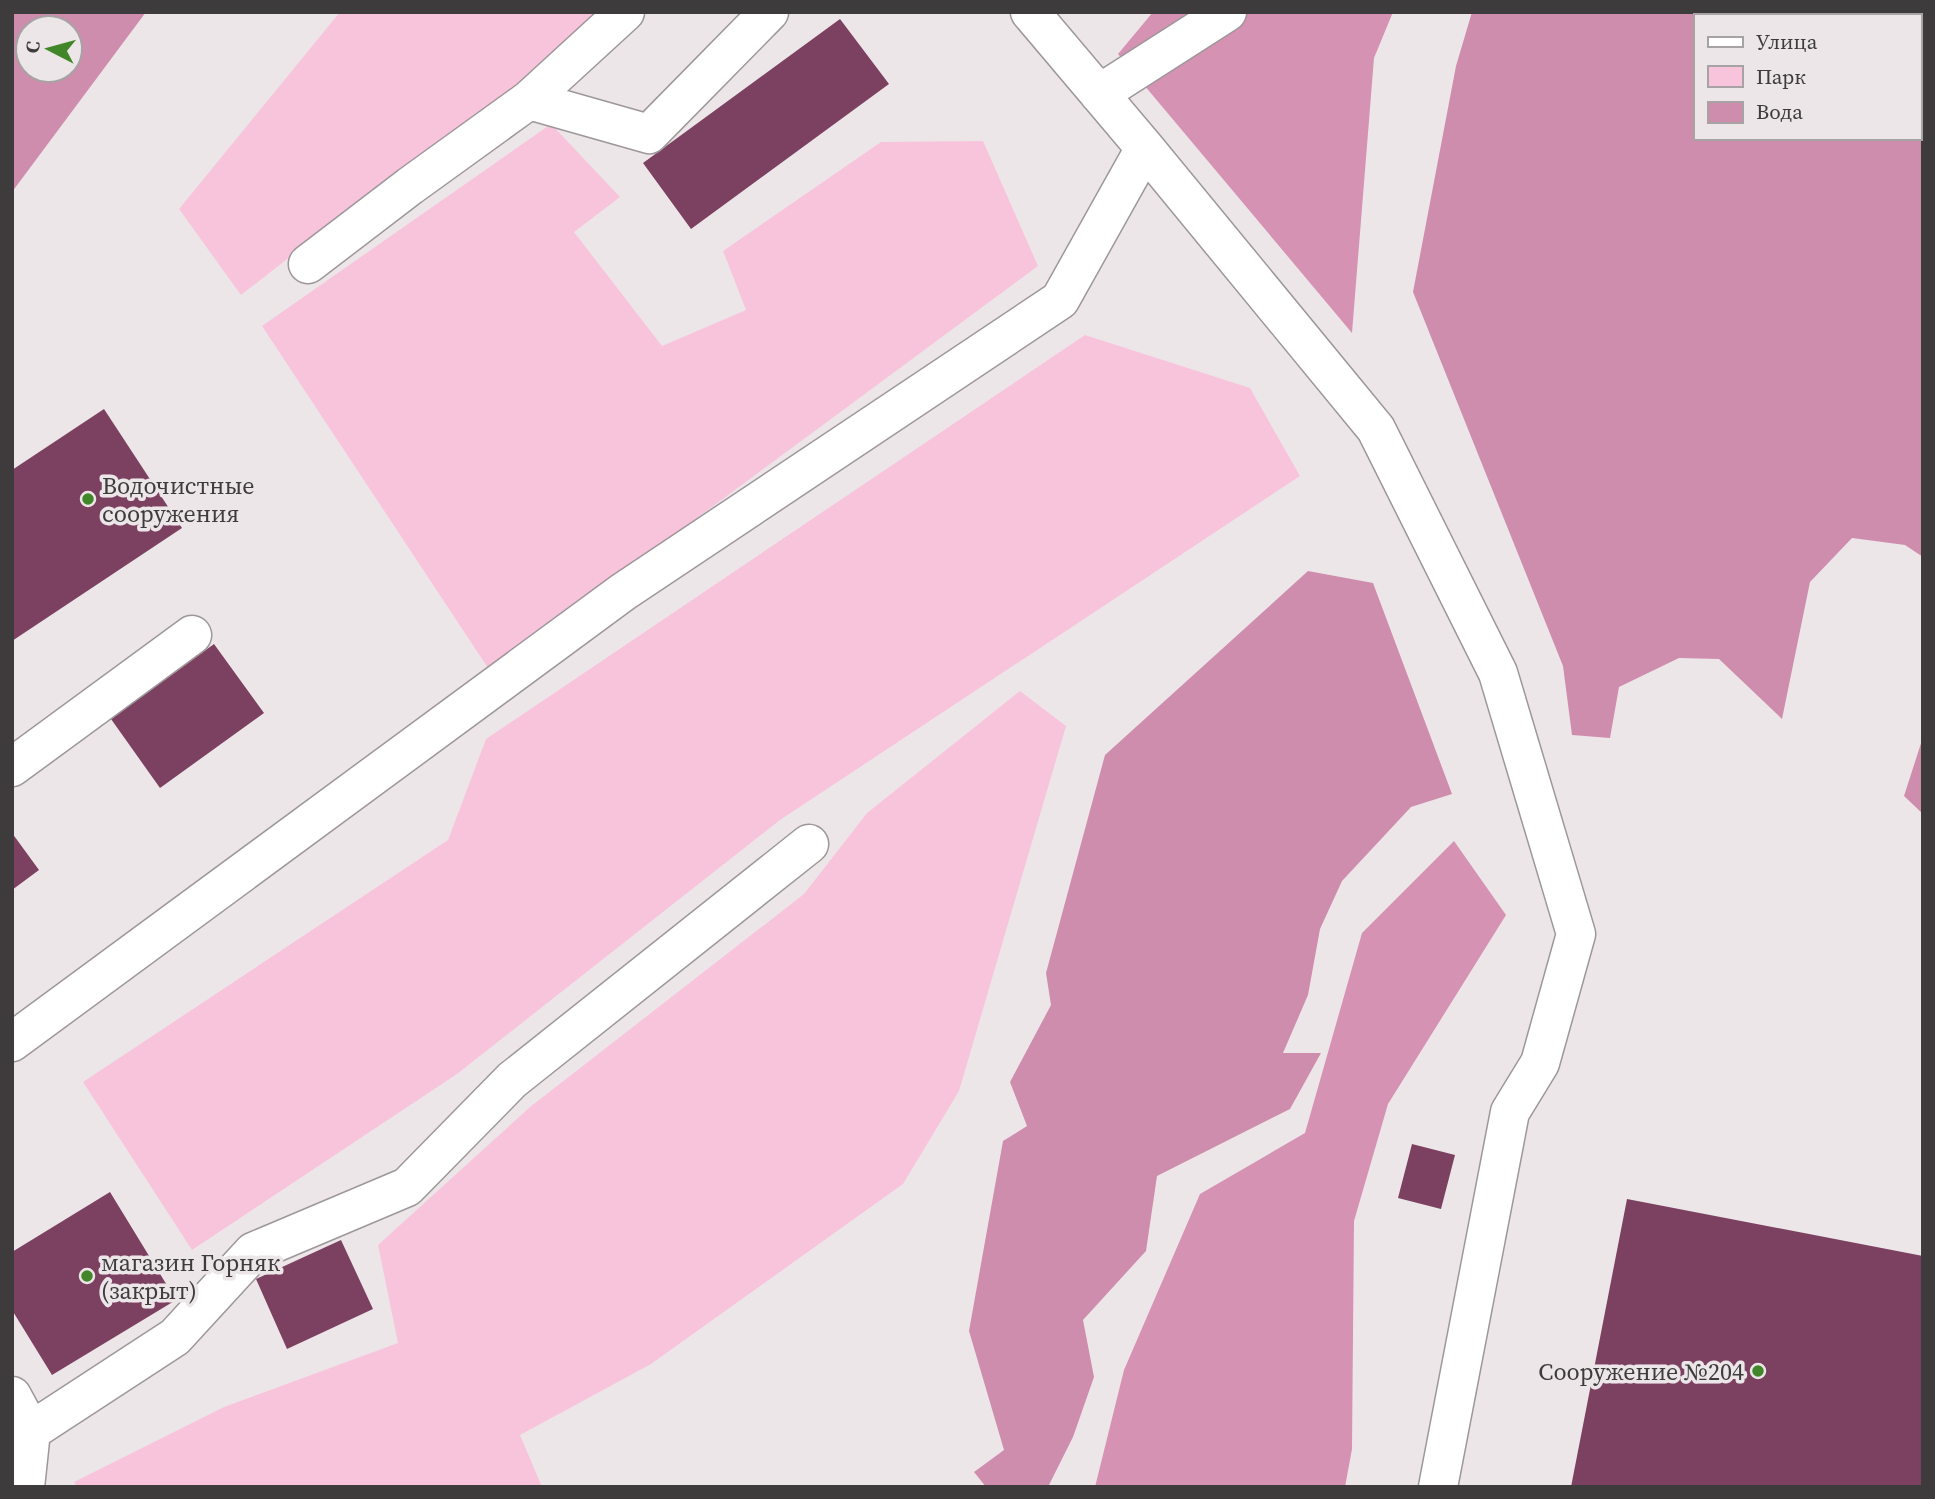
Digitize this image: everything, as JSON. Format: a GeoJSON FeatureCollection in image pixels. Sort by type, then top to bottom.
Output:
{"type":"FeatureCollection","features":[{"type":"Feature","properties":{"kind":"street"},"geometry":{"type":"LineString","coordinates":[[308,264],[529,100],[625,12]]}},
{"type":"Feature","properties":{"kind":"street"},"geometry":{"type":"LineString","coordinates":[[529,100],[649,134],[769,12]]}},
{"type":"Feature","properties":{"kind":"street"},"geometry":{"type":"LineString","coordinates":[[1030,12],[1376,429],[1497,673],[1576,934],[1540,1063],[1510,1112],[1438,1487]]}},
{"type":"Feature","properties":{"kind":"street"},"geometry":{"type":"LineString","coordinates":[[1100,94],[1227,12]]}},
{"type":"Feature","properties":{"kind":"street"},"geometry":{"type":"LineString","coordinates":[[12,1042],[623,592],[1060,300],[1145,148]]}},
{"type":"Feature","properties":{"kind":"street"},"geometry":{"type":"LineString","coordinates":[[12,767],[192,635]]}},
{"type":"Feature","properties":{"kind":"street"},"geometry":{"type":"LineString","coordinates":[[31,1431],[175,1337],[253,1252],[407,1187],[512,1080],[809,844]]}},
{"type":"Feature","properties":{"kind":"street"},"geometry":{"type":"LineString","coordinates":[[12,1396],[31,1431],[25,1487]]}},
{"type":"Feature","properties":{"kind":"green space"},"geometry":{"type":"Polygon","coordinates":[[[340,12],[607,12],[529,86],[449,133],[241,295],[179,209],[340,12]]]}},
{"type":"Feature","properties":{"kind":"green space"},"geometry":{"type":"Polygon","coordinates":[[[551,124],[620,197],[574,232],[662,346],[746,310],[723,251],[881,142],[983,141],[1038,266],[490,671],[262,326],[551,124]]]}},
{"type":"Feature","properties":{"kind":"green space"},"geometry":{"type":"Polygon","coordinates":[[[1085,335],[1250,388],[1300,476],[780,820],[457,1074],[192,1250],[83,1082],[448,840],[486,739],[1085,335]]]}},
{"type":"Feature","properties":{"kind":"green space"},"geometry":{"type":"Polygon","coordinates":[[[1020,691],[1066,726],[959,1091],[903,1184],[651,1364],[520,1435],[542,1487],[77,1487],[74,1482],[224,1407],[398,1343],[378,1245],[530,1107],[804,894],[867,813],[1020,691]]]}},
{"type":"Feature","properties":{"kind":"shaded area"},"geometry":{"type":"Polygon","coordinates":[[[1153,12],[1393,12],[1374,58],[1352,333],[1118,54],[1153,12]]]}},
{"type":"Feature","properties":{"kind":"shaded area"},"geometry":{"type":"Polygon","coordinates":[[[1454,841],[1506,915],[1388,1104],[1354,1221],[1352,1449],[1345,1487],[1095,1487],[1124,1370],[1200,1194],[1305,1133],[1362,933],[1454,841]]]}},
{"type":"Feature","properties":{"kind":"water"},"geometry":{"type":"Polygon","coordinates":[[[12,12],[146,12],[12,192],[12,12]]]}},
{"type":"Feature","properties":{"kind":"water"},"geometry":{"type":"Polygon","coordinates":[[[1472,12],[1923,12],[1923,557],[1905,545],[1852,538],[1810,582],[1782,719],[1719,659],[1679,658],[1619,687],[1610,738],[1572,735],[1563,666],[1413,292],[1456,66],[1472,12]]]}},
{"type":"Feature","properties":{"kind":"water"},"geometry":{"type":"Polygon","coordinates":[[[1308,571],[1373,583],[1452,794],[1411,807],[1342,881],[1320,929],[1308,995],[1283,1053],[1321,1053],[1290,1109],[1157,1176],[1146,1251],[1083,1320],[1094,1377],[1073,1437],[1048,1487],[986,1487],[974,1472],[1004,1450],[969,1331],[1003,1141],[1027,1126],[1010,1082],[1051,1005],[1046,973],[1105,755],[1308,571]]]}},
{"type":"Feature","properties":{"kind":"water"},"geometry":{"type":"Polygon","coordinates":[[[1923,737],[1923,814],[1904,796],[1923,737]]]}},
{"type":"Feature","properties":{"kind":"building"},"geometry":{"type":"Polygon","coordinates":[[[840,19],[889,84],[691,229],[643,163],[840,19]]]}},
{"type":"Feature","properties":{"kind":"building","name":"Водочистные сооружения"},"geometry":{"type":"Polygon","coordinates":[[[104,409],[182,528],[12,641],[12,470],[104,409]]]}},
{"type":"Feature","properties":{"kind":"building"},"geometry":{"type":"Polygon","coordinates":[[[214,644],[264,713],[160,788],[111,719],[214,644]]]}},
{"type":"Feature","properties":{"kind":"building"},"geometry":{"type":"Polygon","coordinates":[[[12,833],[39,870],[12,890],[12,833]]]}},
{"type":"Feature","properties":{"kind":"building"},"geometry":{"type":"Polygon","coordinates":[[[1412,1144],[1455,1155],[1441,1209],[1398,1198],[1412,1144]]]}},
{"type":"Feature","properties":{"kind":"building","name":"магазин Горняк (закрыт)"},"geometry":{"type":"Polygon","coordinates":[[[110,1192],[176,1300],[52,1375],[12,1310],[12,1252],[110,1192]]]}},
{"type":"Feature","properties":{"kind":"building","name":"Сооружение №204"},"geometry":{"type":"Polygon","coordinates":[[[1627,1199],[1923,1256],[1923,1487],[1571,1487],[1627,1199]]]}},
{"type":"Feature","properties":{"kind":"building"},"geometry":{"type":"Polygon","coordinates":[[[341,1240],[373,1309],[287,1349],[256,1279],[341,1240]]]}},
{"type":"Feature","properties":{"kind":"place","name":"Водочистные сооружения"},"geometry":{"type":"Point","coordinates":[88,499]}},
{"type":"Feature","properties":{"kind":"place","name":"магазин Горняк (закрыт)"},"geometry":{"type":"Point","coordinates":[87,1276]}},
{"type":"Feature","properties":{"kind":"place","name":"Сооружение №204"},"geometry":{"type":"Point","coordinates":[1758,1371]}}]}
